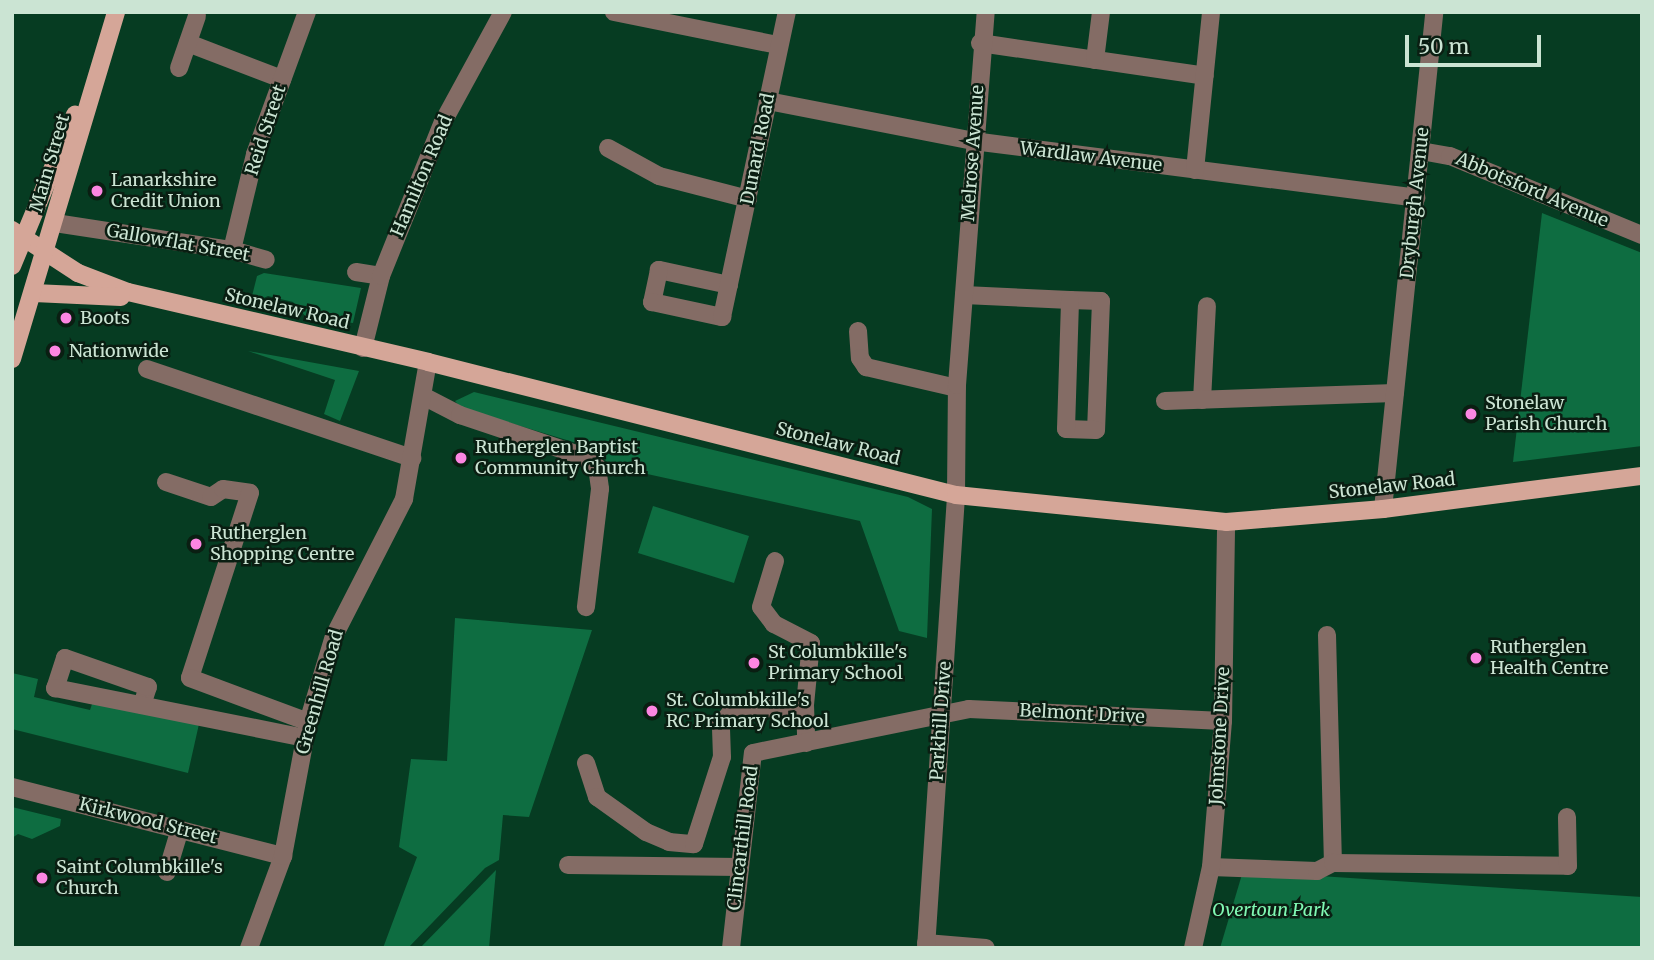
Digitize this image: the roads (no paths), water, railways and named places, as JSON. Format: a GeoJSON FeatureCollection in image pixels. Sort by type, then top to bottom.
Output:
{"type":"FeatureCollection","features":[{"type":"Feature","properties":{"kind":"main road","name":"Main Street"},"geometry":{"type":"LineString","coordinates":[[12,359],[46,254],[116,12]]}},
{"type":"Feature","properties":{"kind":"main road","name":"Main Street"},"geometry":{"type":"LineString","coordinates":[[12,266],[17,234],[101,58]]}},
{"type":"Feature","properties":{"kind":"main road","name":"Stonelaw Road"},"geometry":{"type":"LineString","coordinates":[[17,234],[46,254],[96,281],[156,300],[428,362],[956,495],[1226,522],[1382,509],[1642,476]]}},
{"type":"Feature","properties":{"kind":"main road"},"geometry":{"type":"LineString","coordinates":[[34,293],[156,300]]}},
{"type":"Feature","properties":{"kind":"street","name":"Reid Street"},"geometry":{"type":"LineString","coordinates":[[232,250],[256,154],[307,12]]}},
{"type":"Feature","properties":{"kind":"street","name":"Hamilton Road"},"geometry":{"type":"LineString","coordinates":[[363,348],[381,276],[443,122],[503,12]]}},
{"type":"Feature","properties":{"kind":"street"},"geometry":{"type":"LineString","coordinates":[[614,12],[778,45]]}},
{"type":"Feature","properties":{"kind":"street","name":"Dunard Road"},"geometry":{"type":"LineString","coordinates":[[729,285],[778,45],[788,12]]}},
{"type":"Feature","properties":{"kind":"street","name":"Melrose Avenue"},"geometry":{"type":"LineString","coordinates":[[956,495],[957,388],[980,43],[986,12]]}},
{"type":"Feature","properties":{"kind":"street"},"geometry":{"type":"LineString","coordinates":[[1095,60],[1101,12]]}},
{"type":"Feature","properties":{"kind":"street"},"geometry":{"type":"LineString","coordinates":[[1195,170],[1211,12]]}},
{"type":"Feature","properties":{"kind":"street","name":"Dryburgh Avenue"},"geometry":{"type":"LineString","coordinates":[[1382,509],[1434,12]]}},
{"type":"Feature","properties":{"kind":"street"},"geometry":{"type":"LineString","coordinates":[[179,68],[197,16]]}},
{"type":"Feature","properties":{"kind":"street"},"geometry":{"type":"LineString","coordinates":[[188,43],[282,79]]}},
{"type":"Feature","properties":{"kind":"street"},"geometry":{"type":"LineString","coordinates":[[980,43],[1205,76]]}},
{"type":"Feature","properties":{"kind":"street","name":"Wardlaw Avenue"},"geometry":{"type":"LineString","coordinates":[[768,101],[973,141],[1416,198]]}},
{"type":"Feature","properties":{"kind":"street"},"geometry":{"type":"LineString","coordinates":[[608,148],[659,176],[748,199]]}},
{"type":"Feature","properties":{"kind":"street","name":"Abbotsford Avenue"},"geometry":{"type":"LineString","coordinates":[[1421,151],[1450,156],[1642,236]]}},
{"type":"Feature","properties":{"kind":"street","name":"Gallowflat Street"},"geometry":{"type":"LineString","coordinates":[[55,223],[232,250],[266,260]]}},
{"type":"Feature","properties":{"kind":"street"},"geometry":{"type":"LineString","coordinates":[[356,272],[381,276]]}},
{"type":"Feature","properties":{"kind":"street"},"geometry":{"type":"LineString","coordinates":[[964,295],[1101,301],[1096,430],[1066,429],[1070,300]]}},
{"type":"Feature","properties":{"kind":"street"},"geometry":{"type":"LineString","coordinates":[[1202,400],[1207,306]]}},
{"type":"Feature","properties":{"kind":"street"},"geometry":{"type":"LineString","coordinates":[[858,331],[860,358],[866,367],[957,388]]}},
{"type":"Feature","properties":{"kind":"street","name":"Greenhill Road"},"geometry":{"type":"LineString","coordinates":[[249,948],[283,856],[307,730],[334,636],[404,499],[428,362]]}},
{"type":"Feature","properties":{"kind":"street"},"geometry":{"type":"LineString","coordinates":[[147,369],[412,458]]}},
{"type":"Feature","properties":{"kind":"street"},"geometry":{"type":"LineString","coordinates":[[1166,401],[1395,393]]}},
{"type":"Feature","properties":{"kind":"street"},"geometry":{"type":"LineString","coordinates":[[423,396],[460,415],[582,457],[597,467],[600,489],[586,607]]}},
{"type":"Feature","properties":{"kind":"street"},"geometry":{"type":"LineString","coordinates":[[166,482],[211,497],[223,489],[250,493],[190,678],[307,730]]}},
{"type":"Feature","properties":{"kind":"street","name":"Parkhill Drive"},"geometry":{"type":"LineString","coordinates":[[926,945],[956,495]]}},
{"type":"Feature","properties":{"kind":"street","name":"Johnstone Drive"},"geometry":{"type":"LineString","coordinates":[[1193,948],[1211,867],[1223,721],[1226,522]]}},
{"type":"Feature","properties":{"kind":"street"},"geometry":{"type":"LineString","coordinates":[[775,561],[761,607],[774,624],[811,643],[805,705],[806,743]]}},
{"type":"Feature","properties":{"kind":"street"},"geometry":{"type":"LineString","coordinates":[[1327,635],[1333,863]]}},
{"type":"Feature","properties":{"kind":"street"},"geometry":{"type":"LineString","coordinates":[[142,705],[148,687],[65,658],[55,688],[142,705],[307,730]]}},
{"type":"Feature","properties":{"kind":"street"},"geometry":{"type":"LineString","coordinates":[[586,763],[597,797],[646,832],[669,842],[694,844],[722,757],[721,724],[732,712],[805,705]]}},
{"type":"Feature","properties":{"kind":"street","name":"Belmont Drive"},"geometry":{"type":"LineString","coordinates":[[942,713],[969,709],[1223,721]]}},
{"type":"Feature","properties":{"kind":"street","name":"Clincarthill Road"},"geometry":{"type":"LineString","coordinates":[[731,948],[753,753],[942,713]]}},
{"type":"Feature","properties":{"kind":"street","name":"Kirkwood Street"},"geometry":{"type":"LineString","coordinates":[[12,787],[283,856]]}},
{"type":"Feature","properties":{"kind":"street"},"geometry":{"type":"LineString","coordinates":[[1211,867],[1317,871],[1333,863],[1568,866],[1567,817]]}},
{"type":"Feature","properties":{"kind":"street"},"geometry":{"type":"LineString","coordinates":[[167,872],[180,829]]}},
{"type":"Feature","properties":{"kind":"street"},"geometry":{"type":"LineString","coordinates":[[568,865],[740,867]]}},
{"type":"Feature","properties":{"kind":"street"},"geometry":{"type":"LineString","coordinates":[[926,945],[986,948]]}},
{"type":"Feature","properties":{"kind":"place","name":"Lanarkshire Credit Union"},"geometry":{"type":"Point","coordinates":[97,191]}},
{"type":"Feature","properties":{"kind":"place","name":"Boots"},"geometry":{"type":"Point","coordinates":[66,318]}},
{"type":"Feature","properties":{"kind":"place","name":"Nationwide"},"geometry":{"type":"Point","coordinates":[55,351]}},
{"type":"Feature","properties":{"kind":"place","name":"Stonelaw Parish Church"},"geometry":{"type":"Point","coordinates":[1471,414]}},
{"type":"Feature","properties":{"kind":"place","name":"Rutherglen Baptist Community Church"},"geometry":{"type":"Point","coordinates":[461,458]}},
{"type":"Feature","properties":{"kind":"place","name":"Rutherglen Shopping Centre"},"geometry":{"type":"Point","coordinates":[196,544]}},
{"type":"Feature","properties":{"kind":"place","name":"Rutherglen Health Centre"},"geometry":{"type":"Point","coordinates":[1476,658]}},
{"type":"Feature","properties":{"kind":"place","name":"St Columbkille's Primary School"},"geometry":{"type":"Point","coordinates":[754,663]}},
{"type":"Feature","properties":{"kind":"place","name":"St. Columbkille's RC Primary School"},"geometry":{"type":"Point","coordinates":[652,711]}},
{"type":"Feature","properties":{"kind":"place","name":"Saint Columbkille's Church"},"geometry":{"type":"Point","coordinates":[42,878]}},
{"type":"Feature","properties":{"kind":"park label","name":"Overtoun Park"},"geometry":{"type":"Point","coordinates":[1271,910]}}]}
